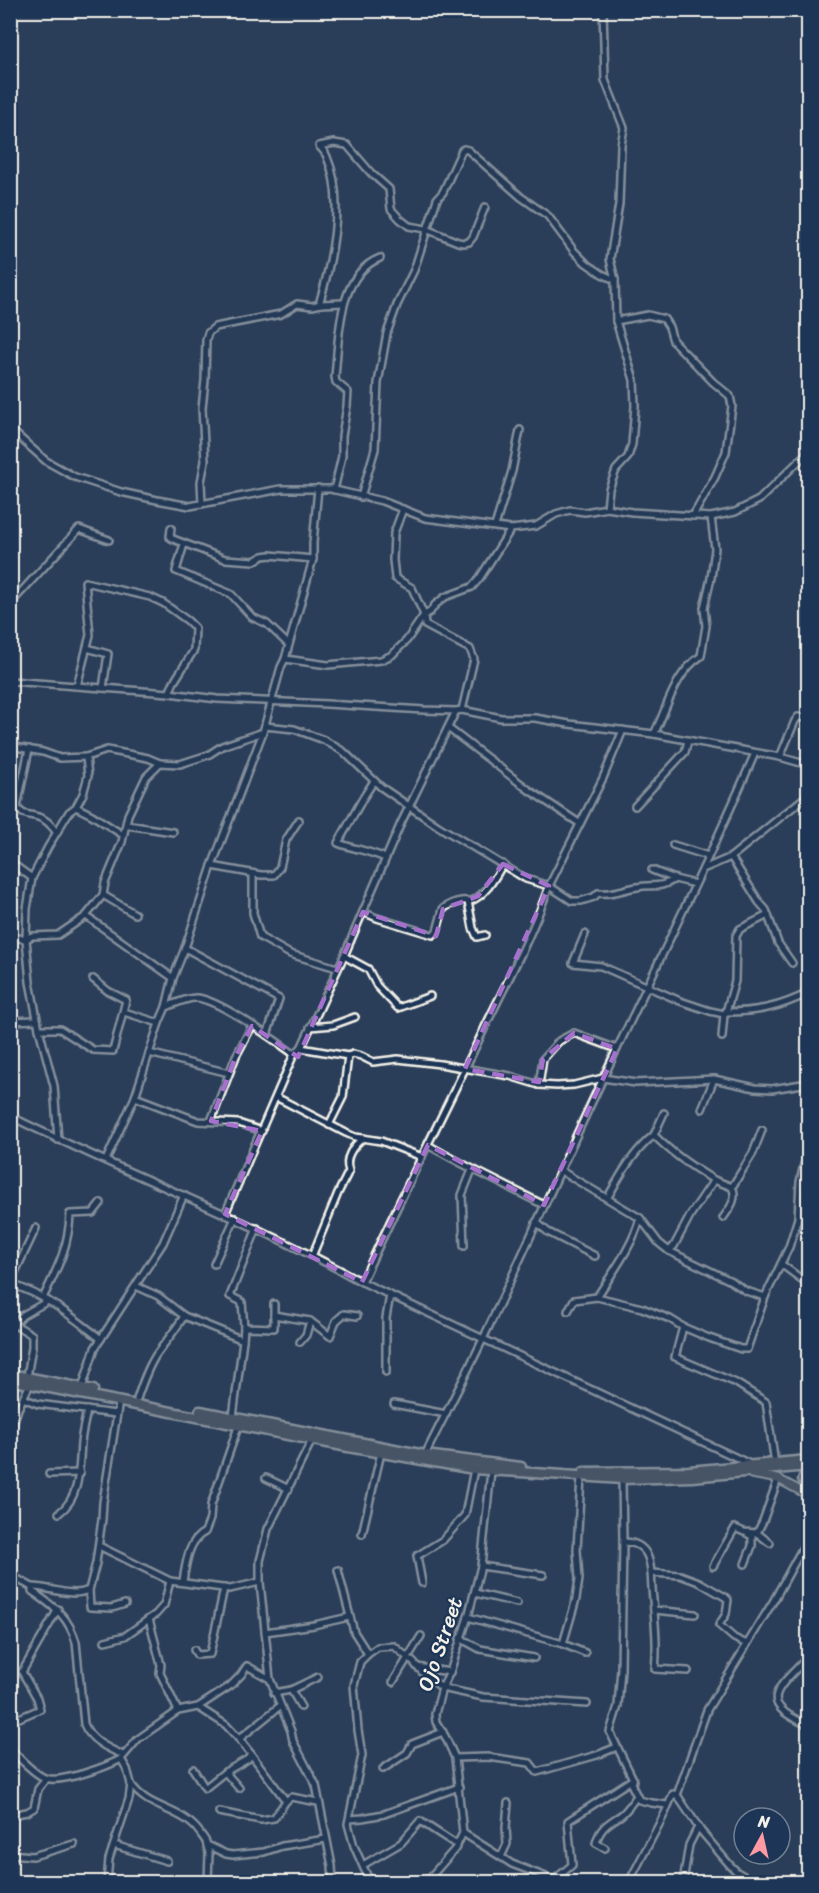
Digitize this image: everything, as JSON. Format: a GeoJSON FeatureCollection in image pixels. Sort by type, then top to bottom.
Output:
{"type":"FeatureCollection","features":[{"type":"Feature","properties":{"kind":"highway"},"geometry":{"type":"LineString","coordinates":[[10,1374],[28,1380],[349,1444],[381,1453],[491,1471],[622,1479],[745,1473],[808,1464]]}},
{"type":"Feature","properties":{"kind":"highway"},"geometry":{"type":"LineString","coordinates":[[10,1380],[28,1380]]}},
{"type":"Feature","properties":{"kind":"highway"},"geometry":{"type":"LineString","coordinates":[[81,1390],[120,1400],[236,1421],[312,1440],[531,1469],[576,1472],[678,1471],[774,1464],[808,1464]]}},
{"type":"Feature","properties":{"kind":"main road"},"geometry":{"type":"LineString","coordinates":[[808,1464],[802,1478],[808,1495]]}},
{"type":"Feature","properties":{"kind":"main road"},"geometry":{"type":"LineString","coordinates":[[745,1473],[778,1479],[806,1488]]}},
{"type":"Feature","properties":{"kind":"street"},"geometry":{"type":"LineString","coordinates":[[603,10],[605,80],[624,128],[621,145],[619,204],[610,259],[615,280],[616,321],[634,380],[632,444],[628,457],[616,470],[609,489],[607,508]]}},
{"type":"Feature","properties":{"kind":"street"},"geometry":{"type":"LineString","coordinates":[[321,304],[332,255],[337,212],[331,168],[327,155],[320,146],[334,143],[347,145],[371,173],[389,189],[392,209],[409,226],[426,229],[458,242],[469,242],[485,207]]}},
{"type":"Feature","properties":{"kind":"street"},"geometry":{"type":"LineString","coordinates":[[361,497],[375,449],[378,383],[387,333],[397,305],[414,270],[437,199],[464,149],[548,216],[586,263],[615,280]]}},
{"type":"Feature","properties":{"kind":"street"},"geometry":{"type":"LineString","coordinates":[[334,490],[342,456],[342,436],[348,392],[336,382],[335,377],[343,303],[358,276],[373,261],[380,258]]}},
{"type":"Feature","properties":{"kind":"street"},"geometry":{"type":"LineString","coordinates":[[202,504],[201,482],[205,462],[202,408],[208,333],[215,327],[281,314],[297,304],[312,306],[343,303]]}},
{"type":"Feature","properties":{"kind":"street"},"geometry":{"type":"LineString","coordinates":[[616,321],[648,315],[664,319],[673,341],[683,353],[712,382],[730,396],[732,406],[726,452],[716,477],[693,516]]}},
{"type":"Feature","properties":{"kind":"street"},"geometry":{"type":"LineString","coordinates":[[10,429],[46,461],[75,477],[121,492],[157,500],[189,506],[281,489],[318,488],[382,501],[425,518],[511,529],[536,526],[556,514],[570,510],[585,512],[607,508],[632,512],[711,517],[735,512],[759,500],[805,454],[808,448]]}},
{"type":"Feature","properties":{"kind":"street"},"geometry":{"type":"LineString","coordinates":[[495,526],[512,471],[520,430]]}},
{"type":"Feature","properties":{"kind":"street"},"geometry":{"type":"LineString","coordinates":[[106,1160],[135,1097],[212,866],[264,729],[313,559],[318,488]]}},
{"type":"Feature","properties":{"kind":"street"},"geometry":{"type":"LineString","coordinates":[[225,1214],[294,1054],[301,1048],[344,956],[385,858],[459,710],[474,659],[470,649],[425,625],[424,615],[412,588],[395,578],[394,533],[403,509]]}},
{"type":"Feature","properties":{"kind":"street"},"geometry":{"type":"LineString","coordinates":[[654,734],[673,688],[684,671],[701,656],[706,626],[704,608],[715,549],[711,517]]}},
{"type":"Feature","properties":{"kind":"street"},"geometry":{"type":"LineString","coordinates":[[171,528],[170,537],[225,559],[254,561],[270,555],[313,559]]}},
{"type":"Feature","properties":{"kind":"street"},"geometry":{"type":"LineString","coordinates":[[10,604],[79,529],[109,540]]}},
{"type":"Feature","properties":{"kind":"street"},"geometry":{"type":"LineString","coordinates":[[285,659],[328,665],[381,660],[392,655],[400,649],[424,615],[430,612],[435,605],[445,597],[472,587],[511,529]]}},
{"type":"Feature","properties":{"kind":"street"},"geometry":{"type":"LineString","coordinates":[[184,544],[176,571],[231,594],[248,613],[267,624],[288,644]]}},
{"type":"Feature","properties":{"kind":"street"},"geometry":{"type":"LineString","coordinates":[[77,686],[90,635],[85,582],[137,593],[163,603],[195,628],[194,650],[169,693]]}},
{"type":"Feature","properties":{"kind":"street"},"geometry":{"type":"LineString","coordinates":[[87,648],[108,654],[103,688]]}},
{"type":"Feature","properties":{"kind":"street"},"geometry":{"type":"LineString","coordinates":[[10,681],[208,698],[459,710],[501,718],[536,718],[654,734],[780,757],[808,765]]}},
{"type":"Feature","properties":{"kind":"street"},"geometry":{"type":"LineString","coordinates":[[780,757],[795,721],[798,717],[808,718]]}},
{"type":"Feature","properties":{"kind":"street"},"geometry":{"type":"LineString","coordinates":[[448,728],[529,790],[579,823]]}},
{"type":"Feature","properties":{"kind":"street"},"geometry":{"type":"LineString","coordinates":[[10,746],[60,758],[86,757],[107,750],[148,758],[160,763],[180,764],[201,758],[264,729],[294,729],[324,740],[344,752],[374,781],[457,838],[526,879],[549,886],[572,901],[581,901],[594,897],[598,893],[608,894],[639,886],[657,887],[675,879]]}},
{"type":"Feature","properties":{"kind":"street"},"geometry":{"type":"LineString","coordinates":[[362,1282],[392,1215],[515,966],[549,886],[603,778],[623,730]]}},
{"type":"Feature","properties":{"kind":"street"},"geometry":{"type":"LineString","coordinates":[[635,806],[685,752],[688,741]]}},
{"type":"Feature","properties":{"kind":"street"},"geometry":{"type":"LineString","coordinates":[[29,749],[17,807],[22,813],[43,819],[57,833]]}},
{"type":"Feature","properties":{"kind":"street"},"geometry":{"type":"LineString","coordinates":[[425,1455],[483,1338],[603,1078],[648,987],[694,884],[725,823],[755,753]]}},
{"type":"Feature","properties":{"kind":"street"},"geometry":{"type":"LineString","coordinates":[[58,1140],[54,1086],[30,982],[26,939],[27,909],[32,878],[69,812],[76,807],[83,795],[88,776],[86,757]]}},
{"type":"Feature","properties":{"kind":"street"},"geometry":{"type":"LineString","coordinates":[[10,937],[26,939],[32,936],[58,935],[86,916],[104,895],[105,882],[122,842],[128,815],[146,777],[160,763]]}},
{"type":"Feature","properties":{"kind":"street"},"geometry":{"type":"LineString","coordinates":[[374,781],[338,843],[385,858]]}},
{"type":"Feature","properties":{"kind":"street"},"geometry":{"type":"LineString","coordinates":[[703,869],[730,856],[807,796]]}},
{"type":"Feature","properties":{"kind":"street"},"geometry":{"type":"LineString","coordinates":[[807,796],[808,804]]}},
{"type":"Feature","properties":{"kind":"street"},"geometry":{"type":"LineString","coordinates":[[76,807],[123,835]]}},
{"type":"Feature","properties":{"kind":"street"},"geometry":{"type":"LineString","coordinates":[[212,866],[254,874],[274,875],[280,867],[286,840],[299,820]]}},
{"type":"Feature","properties":{"kind":"street"},"geometry":{"type":"LineString","coordinates":[[126,825],[173,832]]}},
{"type":"Feature","properties":{"kind":"street"},"geometry":{"type":"LineString","coordinates":[[52,826],[61,826]]}},
{"type":"Feature","properties":{"kind":"street"},"geometry":{"type":"LineString","coordinates":[[673,845],[708,856]]}},
{"type":"Feature","properties":{"kind":"street"},"geometry":{"type":"LineString","coordinates":[[730,856],[768,915],[778,943],[792,963]]}},
{"type":"Feature","properties":{"kind":"street"},"geometry":{"type":"LineString","coordinates":[[10,862],[32,878]]}},
{"type":"Feature","properties":{"kind":"street"},"geometry":{"type":"LineString","coordinates":[[363,912],[433,935],[437,931],[443,909],[462,901],[468,902],[482,892],[503,864]]}},
{"type":"Feature","properties":{"kind":"street"},"geometry":{"type":"LineString","coordinates":[[652,870],[694,884]]}},
{"type":"Feature","properties":{"kind":"street"},"geometry":{"type":"LineString","coordinates":[[254,874],[253,913],[261,937],[290,954],[337,968]]}},
{"type":"Feature","properties":{"kind":"street"},"geometry":{"type":"LineString","coordinates":[[104,895],[135,914]]}},
{"type":"Feature","properties":{"kind":"street"},"geometry":{"type":"LineString","coordinates":[[468,902],[477,937],[485,935]]}},
{"type":"Feature","properties":{"kind":"street"},"geometry":{"type":"LineString","coordinates":[[722,1038],[725,1013],[735,981],[736,936],[740,929],[768,915]]}},
{"type":"Feature","properties":{"kind":"street"},"geometry":{"type":"LineString","coordinates":[[86,916],[173,978]]}},
{"type":"Feature","properties":{"kind":"street"},"geometry":{"type":"LineString","coordinates":[[585,934],[573,963],[601,966],[680,1001],[710,1011],[751,1012],[789,1003],[808,993]]}},
{"type":"Feature","properties":{"kind":"street"},"geometry":{"type":"LineString","coordinates":[[185,948],[279,999],[267,1035]]}},
{"type":"Feature","properties":{"kind":"street"},"geometry":{"type":"LineString","coordinates":[[344,956],[368,969],[377,986],[398,1008],[430,996]]}},
{"type":"Feature","properties":{"kind":"street"},"geometry":{"type":"LineString","coordinates":[[39,1029],[60,1029],[93,1050],[113,1051],[126,1000],[108,992],[93,979]]}},
{"type":"Feature","properties":{"kind":"street"},"geometry":{"type":"LineString","coordinates":[[166,1007],[194,998],[208,1000],[294,1054]]}},
{"type":"Feature","properties":{"kind":"street"},"geometry":{"type":"LineString","coordinates":[[124,1012],[159,1023]]}},
{"type":"Feature","properties":{"kind":"street"},"geometry":{"type":"LineString","coordinates":[[310,1026],[333,1025],[355,1017]]}},
{"type":"Feature","properties":{"kind":"street"},"geometry":{"type":"LineString","coordinates":[[10,1021],[37,1020]]}},
{"type":"Feature","properties":{"kind":"street"},"geometry":{"type":"LineString","coordinates":[[211,1121],[229,1073],[252,1026]]}},
{"type":"Feature","properties":{"kind":"street"},"geometry":{"type":"LineString","coordinates":[[539,1084],[543,1059],[559,1041],[574,1033],[617,1049]]}},
{"type":"Feature","properties":{"kind":"street"},"geometry":{"type":"LineString","coordinates":[[301,1048],[348,1056],[353,1054],[373,1062],[398,1059],[465,1069],[526,1079],[539,1084],[574,1085],[603,1078],[636,1083],[714,1079],[755,1088],[772,1089],[808,1083]]}},
{"type":"Feature","properties":{"kind":"street"},"geometry":{"type":"LineString","coordinates":[[149,1053],[229,1073]]}},
{"type":"Feature","properties":{"kind":"street"},"geometry":{"type":"LineString","coordinates":[[329,1125],[343,1097],[348,1056]]}},
{"type":"Feature","properties":{"kind":"street"},"geometry":{"type":"LineString","coordinates":[[702,1109],[714,1079]]}},
{"type":"Feature","properties":{"kind":"street"},"geometry":{"type":"LineString","coordinates":[[135,1097],[198,1121],[238,1123],[262,1131]]}},
{"type":"Feature","properties":{"kind":"street"},"geometry":{"type":"LineString","coordinates":[[276,1097],[355,1137],[381,1141],[422,1157]]}},
{"type":"Feature","properties":{"kind":"street"},"geometry":{"type":"LineString","coordinates":[[608,1197],[631,1158],[654,1135],[664,1113]]}},
{"type":"Feature","properties":{"kind":"street"},"geometry":{"type":"LineString","coordinates":[[10,1116],[58,1140],[313,1254],[362,1282],[754,1466]]}},
{"type":"Feature","properties":{"kind":"street"},"geometry":{"type":"LineString","coordinates":[[732,1186],[753,1154],[762,1130]]}},
{"type":"Feature","properties":{"kind":"street"},"geometry":{"type":"LineString","coordinates":[[654,1135],[670,1151],[714,1180],[732,1186],[735,1193],[732,1205],[723,1218]]}},
{"type":"Feature","properties":{"kind":"street"},"geometry":{"type":"LineString","coordinates":[[313,1254],[349,1171],[346,1164],[347,1159],[356,1144],[363,1138]]}},
{"type":"Feature","properties":{"kind":"street"},"geometry":{"type":"LineString","coordinates":[[428,1145],[472,1170],[544,1205]]}},
{"type":"Feature","properties":{"kind":"street"},"geometry":{"type":"LineString","coordinates":[[568,1311],[574,1300],[597,1297],[642,1308],[709,1338],[747,1349],[765,1297],[789,1246],[798,1218],[800,1182],[804,1164],[808,1163]]}},
{"type":"Feature","properties":{"kind":"street"},"geometry":{"type":"LineString","coordinates":[[464,1246],[462,1195],[472,1170]]}},
{"type":"Feature","properties":{"kind":"street"},"geometry":{"type":"LineString","coordinates":[[561,1171],[640,1218],[659,1243],[669,1251],[731,1281],[746,1291],[765,1297]]}},
{"type":"Feature","properties":{"kind":"street"},"geometry":{"type":"LineString","coordinates":[[669,1251],[714,1180]]}},
{"type":"Feature","properties":{"kind":"street"},"geometry":{"type":"LineString","coordinates":[[77,1408],[95,1348],[163,1244],[184,1195]]}},
{"type":"Feature","properties":{"kind":"street"},"geometry":{"type":"LineString","coordinates":[[10,1331],[23,1315],[45,1300],[69,1233],[70,1214],[93,1213],[101,1203]]}},
{"type":"Feature","properties":{"kind":"street"},"geometry":{"type":"LineString","coordinates":[[213,1264],[235,1218]]}},
{"type":"Feature","properties":{"kind":"street"},"geometry":{"type":"LineString","coordinates":[[597,1297],[619,1262],[640,1218]]}},
{"type":"Feature","properties":{"kind":"street"},"geometry":{"type":"LineString","coordinates":[[536,1222],[548,1232],[595,1256]]}},
{"type":"Feature","properties":{"kind":"street"},"geometry":{"type":"LineString","coordinates":[[36,1228],[10,1284],[21,1287],[60,1308],[101,1339]]}},
{"type":"Feature","properties":{"kind":"street"},"geometry":{"type":"LineString","coordinates":[[183,1581],[188,1554],[198,1536],[206,1532],[211,1505],[233,1436],[244,1327],[242,1302],[230,1296],[257,1228]]}},
{"type":"Feature","properties":{"kind":"street"},"geometry":{"type":"LineString","coordinates":[[637,1228],[647,1229]]}},
{"type":"Feature","properties":{"kind":"street"},"geometry":{"type":"LineString","coordinates":[[781,1264],[808,1284]]}},
{"type":"Feature","properties":{"kind":"street"},"geometry":{"type":"LineString","coordinates":[[136,1286],[158,1296],[184,1316],[243,1340]]}},
{"type":"Feature","properties":{"kind":"street"},"geometry":{"type":"LineString","coordinates":[[386,1372],[386,1318],[390,1294]]}},
{"type":"Feature","properties":{"kind":"street"},"geometry":{"type":"LineString","coordinates":[[244,1327],[274,1328],[274,1304]]}},
{"type":"Feature","properties":{"kind":"street"},"geometry":{"type":"LineString","coordinates":[[274,1315],[310,1321],[330,1336],[344,1314],[357,1316]]}},
{"type":"Feature","properties":{"kind":"street"},"geometry":{"type":"LineString","coordinates":[[137,1400],[145,1374],[154,1357],[184,1316]]}},
{"type":"Feature","properties":{"kind":"street"},"geometry":{"type":"LineString","coordinates":[[300,1342],[306,1335],[310,1321]]}},
{"type":"Feature","properties":{"kind":"street"},"geometry":{"type":"LineString","coordinates":[[10,1433],[28,1380],[32,1347],[32,1335],[14,1324]]}},
{"type":"Feature","properties":{"kind":"street"},"geometry":{"type":"LineString","coordinates":[[683,1327],[675,1357],[736,1383],[766,1402],[774,1464]]}},
{"type":"Feature","properties":{"kind":"street"},"geometry":{"type":"LineString","coordinates":[[23,1398],[38,1404],[116,1414]]}},
{"type":"Feature","properties":{"kind":"street"},"geometry":{"type":"LineString","coordinates":[[120,1400],[103,1502],[99,1546],[89,1590],[90,1607],[112,1608],[125,1604]]}},
{"type":"Feature","properties":{"kind":"street"},"geometry":{"type":"LineString","coordinates":[[394,1404],[446,1414]]}},
{"type":"Feature","properties":{"kind":"street"},"geometry":{"type":"LineString","coordinates":[[59,1513],[68,1506],[80,1473],[81,1444],[87,1410]]}},
{"type":"Feature","properties":{"kind":"street"},"geometry":{"type":"LineString","coordinates":[[312,1440],[272,1517],[262,1545],[260,1582],[270,1679],[293,1741],[316,1785],[333,1882]]}},
{"type":"Feature","properties":{"kind":"street"},"geometry":{"type":"LineString","coordinates":[[362,1534],[381,1453]]}},
{"type":"Feature","properties":{"kind":"street"},"geometry":{"type":"LineString","coordinates":[[422,1582],[417,1556],[443,1540],[465,1515],[474,1469]]}},
{"type":"Feature","properties":{"kind":"street","name":"Ojo Street"},"geometry":{"type":"LineString","coordinates":[[463,1833],[455,1758],[436,1722],[435,1714],[475,1593],[481,1566],[491,1471]]}},
{"type":"Feature","properties":{"kind":"street"},"geometry":{"type":"LineString","coordinates":[[49,1474],[80,1473]]}},
{"type":"Feature","properties":{"kind":"street"},"geometry":{"type":"LineString","coordinates":[[563,1644],[576,1599],[579,1579],[577,1550],[581,1477]]}},
{"type":"Feature","properties":{"kind":"street"},"geometry":{"type":"LineString","coordinates":[[266,1478],[289,1488]]}},
{"type":"Feature","properties":{"kind":"street"},"geometry":{"type":"LineString","coordinates":[[622,1479],[621,1669],[618,1706],[610,1732],[633,1779],[632,1786],[639,1800],[667,1805]]}},
{"type":"Feature","properties":{"kind":"street"},"geometry":{"type":"LineString","coordinates":[[757,1533],[778,1479]]}},
{"type":"Feature","properties":{"kind":"street"},"geometry":{"type":"LineString","coordinates":[[713,1566],[735,1528],[752,1536],[752,1546],[745,1564]]}},
{"type":"Feature","properties":{"kind":"street"},"geometry":{"type":"LineString","coordinates":[[744,1532],[757,1533],[770,1543]]}},
{"type":"Feature","properties":{"kind":"street"},"geometry":{"type":"LineString","coordinates":[[677,1795],[707,1710],[808,1538]]}},
{"type":"Feature","properties":{"kind":"street"},"geometry":{"type":"LineString","coordinates":[[623,1542],[640,1546],[648,1556],[654,1610],[656,1669],[688,1671]]}},
{"type":"Feature","properties":{"kind":"street"},"geometry":{"type":"LineString","coordinates":[[99,1546],[170,1581],[230,1589],[260,1582]]}},
{"type":"Feature","properties":{"kind":"street"},"geometry":{"type":"LineString","coordinates":[[481,1566],[543,1575]]}},
{"type":"Feature","properties":{"kind":"street"},"geometry":{"type":"LineString","coordinates":[[338,1570],[354,1632],[368,1654]]}},
{"type":"Feature","properties":{"kind":"street"},"geometry":{"type":"LineString","coordinates":[[651,1573],[680,1575],[699,1582],[725,1597],[728,1600],[726,1614],[719,1625],[734,1638],[747,1644]]}},
{"type":"Feature","properties":{"kind":"street"},"geometry":{"type":"LineString","coordinates":[[10,1575],[32,1587],[80,1594],[89,1590]]}},
{"type":"Feature","properties":{"kind":"street"},"geometry":{"type":"LineString","coordinates":[[105,1641],[125,1636],[149,1619],[164,1605],[170,1581]]}},
{"type":"Feature","properties":{"kind":"street"},"geometry":{"type":"LineString","coordinates":[[32,1587],[32,1591],[58,1609],[72,1630],[76,1642],[86,1730],[98,1742],[122,1757],[130,1784],[129,1799],[109,1858],[108,1882]]}},
{"type":"Feature","properties":{"kind":"street"},"geometry":{"type":"LineString","coordinates":[[194,1650],[197,1655],[210,1654],[224,1588]]}},
{"type":"Feature","properties":{"kind":"street"},"geometry":{"type":"LineString","coordinates":[[475,1593],[518,1603]]}},
{"type":"Feature","properties":{"kind":"street"},"geometry":{"type":"LineString","coordinates":[[10,1722],[40,1709],[37,1698],[22,1672],[58,1609]]}},
{"type":"Feature","properties":{"kind":"street"},"geometry":{"type":"LineString","coordinates":[[654,1610],[695,1614]]}},
{"type":"Feature","properties":{"kind":"street"},"geometry":{"type":"LineString","coordinates":[[265,1632],[349,1617]]}},
{"type":"Feature","properties":{"kind":"street"},"geometry":{"type":"LineString","coordinates":[[468,1617],[563,1644],[585,1653]]}},
{"type":"Feature","properties":{"kind":"street"},"geometry":{"type":"LineString","coordinates":[[149,1619],[161,1665],[160,1673],[178,1711]]}},
{"type":"Feature","properties":{"kind":"street"},"geometry":{"type":"LineString","coordinates":[[393,1682],[421,1636]]}},
{"type":"Feature","properties":{"kind":"street"},"geometry":{"type":"LineString","coordinates":[[460,1638],[480,1649],[534,1658]]}},
{"type":"Feature","properties":{"kind":"street"},"geometry":{"type":"LineString","coordinates":[[370,1882],[354,1846],[348,1824],[362,1755],[354,1685],[360,1662],[368,1654],[378,1647],[394,1646],[442,1688],[483,1697],[587,1704]]}},
{"type":"Feature","properties":{"kind":"street"},"geometry":{"type":"LineString","coordinates":[[808,1657],[778,1690],[775,1698],[785,1713],[808,1725]]}},
{"type":"Feature","properties":{"kind":"street"},"geometry":{"type":"LineString","coordinates":[[10,1747],[26,1765],[46,1779],[69,1778],[108,1767],[122,1757],[138,1738],[178,1711],[198,1707],[230,1686],[247,1666],[270,1679]]}},
{"type":"Feature","properties":{"kind":"street"},"geometry":{"type":"LineString","coordinates":[[417,1667],[450,1672]]}},
{"type":"Feature","properties":{"kind":"street"},"geometry":{"type":"LineString","coordinates":[[274,1693],[291,1690],[318,1677]]}},
{"type":"Feature","properties":{"kind":"street"},"geometry":{"type":"LineString","coordinates":[[291,1690],[301,1707]]}},
{"type":"Feature","properties":{"kind":"street"},"geometry":{"type":"LineString","coordinates":[[239,1739],[280,1706]]}},
{"type":"Feature","properties":{"kind":"street"},"geometry":{"type":"LineString","coordinates":[[198,1707],[232,1730],[286,1801]]}},
{"type":"Feature","properties":{"kind":"street"},"geometry":{"type":"LineString","coordinates":[[383,1769],[407,1753],[412,1744],[443,1732]]}},
{"type":"Feature","properties":{"kind":"street"},"geometry":{"type":"LineString","coordinates":[[455,1758],[488,1757],[530,1763],[537,1772],[617,1747]]}},
{"type":"Feature","properties":{"kind":"street"},"geometry":{"type":"LineString","coordinates":[[193,1769],[205,1788],[225,1772],[248,1759],[251,1754]]}},
{"type":"Feature","properties":{"kind":"street"},"geometry":{"type":"LineString","coordinates":[[225,1772],[238,1788]]}},
{"type":"Feature","properties":{"kind":"street"},"geometry":{"type":"LineString","coordinates":[[10,1815],[27,1812],[34,1808],[38,1789],[46,1779]]}},
{"type":"Feature","properties":{"kind":"street"},"geometry":{"type":"LineString","coordinates":[[426,1882],[457,1845],[463,1833],[512,1864],[554,1881],[572,1865],[568,1821],[633,1779]]}},
{"type":"Feature","properties":{"kind":"street"},"geometry":{"type":"LineString","coordinates":[[130,1784],[134,1790],[154,1805],[173,1811],[196,1827],[206,1840],[209,1853],[208,1882]]}},
{"type":"Feature","properties":{"kind":"street"},"geometry":{"type":"LineString","coordinates":[[350,1819],[384,1814],[459,1787]]}},
{"type":"Feature","properties":{"kind":"street"},"geometry":{"type":"LineString","coordinates":[[638,1882],[631,1880],[667,1805],[673,1794],[677,1795]]}},
{"type":"Feature","properties":{"kind":"street"},"geometry":{"type":"LineString","coordinates":[[677,1795],[698,1827],[737,1872],[754,1882]]}},
{"type":"Feature","properties":{"kind":"street"},"geometry":{"type":"LineString","coordinates":[[605,1848],[596,1843],[600,1831],[613,1819],[622,1815],[637,1796]]}},
{"type":"Feature","properties":{"kind":"street"},"geometry":{"type":"LineString","coordinates":[[219,1812],[261,1820],[274,1818],[291,1797],[318,1802]]}},
{"type":"Feature","properties":{"kind":"street"},"geometry":{"type":"LineString","coordinates":[[501,1857],[507,1844],[508,1803]]}},
{"type":"Feature","properties":{"kind":"street"},"geometry":{"type":"LineString","coordinates":[[363,1865],[401,1843],[420,1821],[457,1845]]}},
{"type":"Feature","properties":{"kind":"street"},"geometry":{"type":"LineString","coordinates":[[683,1882],[689,1845],[698,1827]]}},
{"type":"Feature","properties":{"kind":"street"},"geometry":{"type":"LineString","coordinates":[[207,1845],[229,1855],[264,1852],[282,1846],[326,1839]]}},
{"type":"Feature","properties":{"kind":"street"},"geometry":{"type":"LineString","coordinates":[[10,1854],[33,1856],[75,1844]]}},
{"type":"Feature","properties":{"kind":"street"},"geometry":{"type":"LineString","coordinates":[[114,1845],[167,1861]]}},
{"type":"Feature","properties":{"kind":"street"},"geometry":{"type":"LineString","coordinates":[[209,1853],[216,1850]]}},
{"type":"Feature","properties":{"kind":"highlighted area"},"geometry":{"type":"Polygon","coordinates":[[[503,864],[549,886],[465,1069],[539,1082],[543,1059],[574,1033],[617,1049],[544,1205],[428,1145],[362,1282],[225,1214],[262,1131],[211,1121],[236,1056],[252,1026],[298,1057],[363,912],[436,936],[443,909],[478,896],[503,864]]]}}]}
